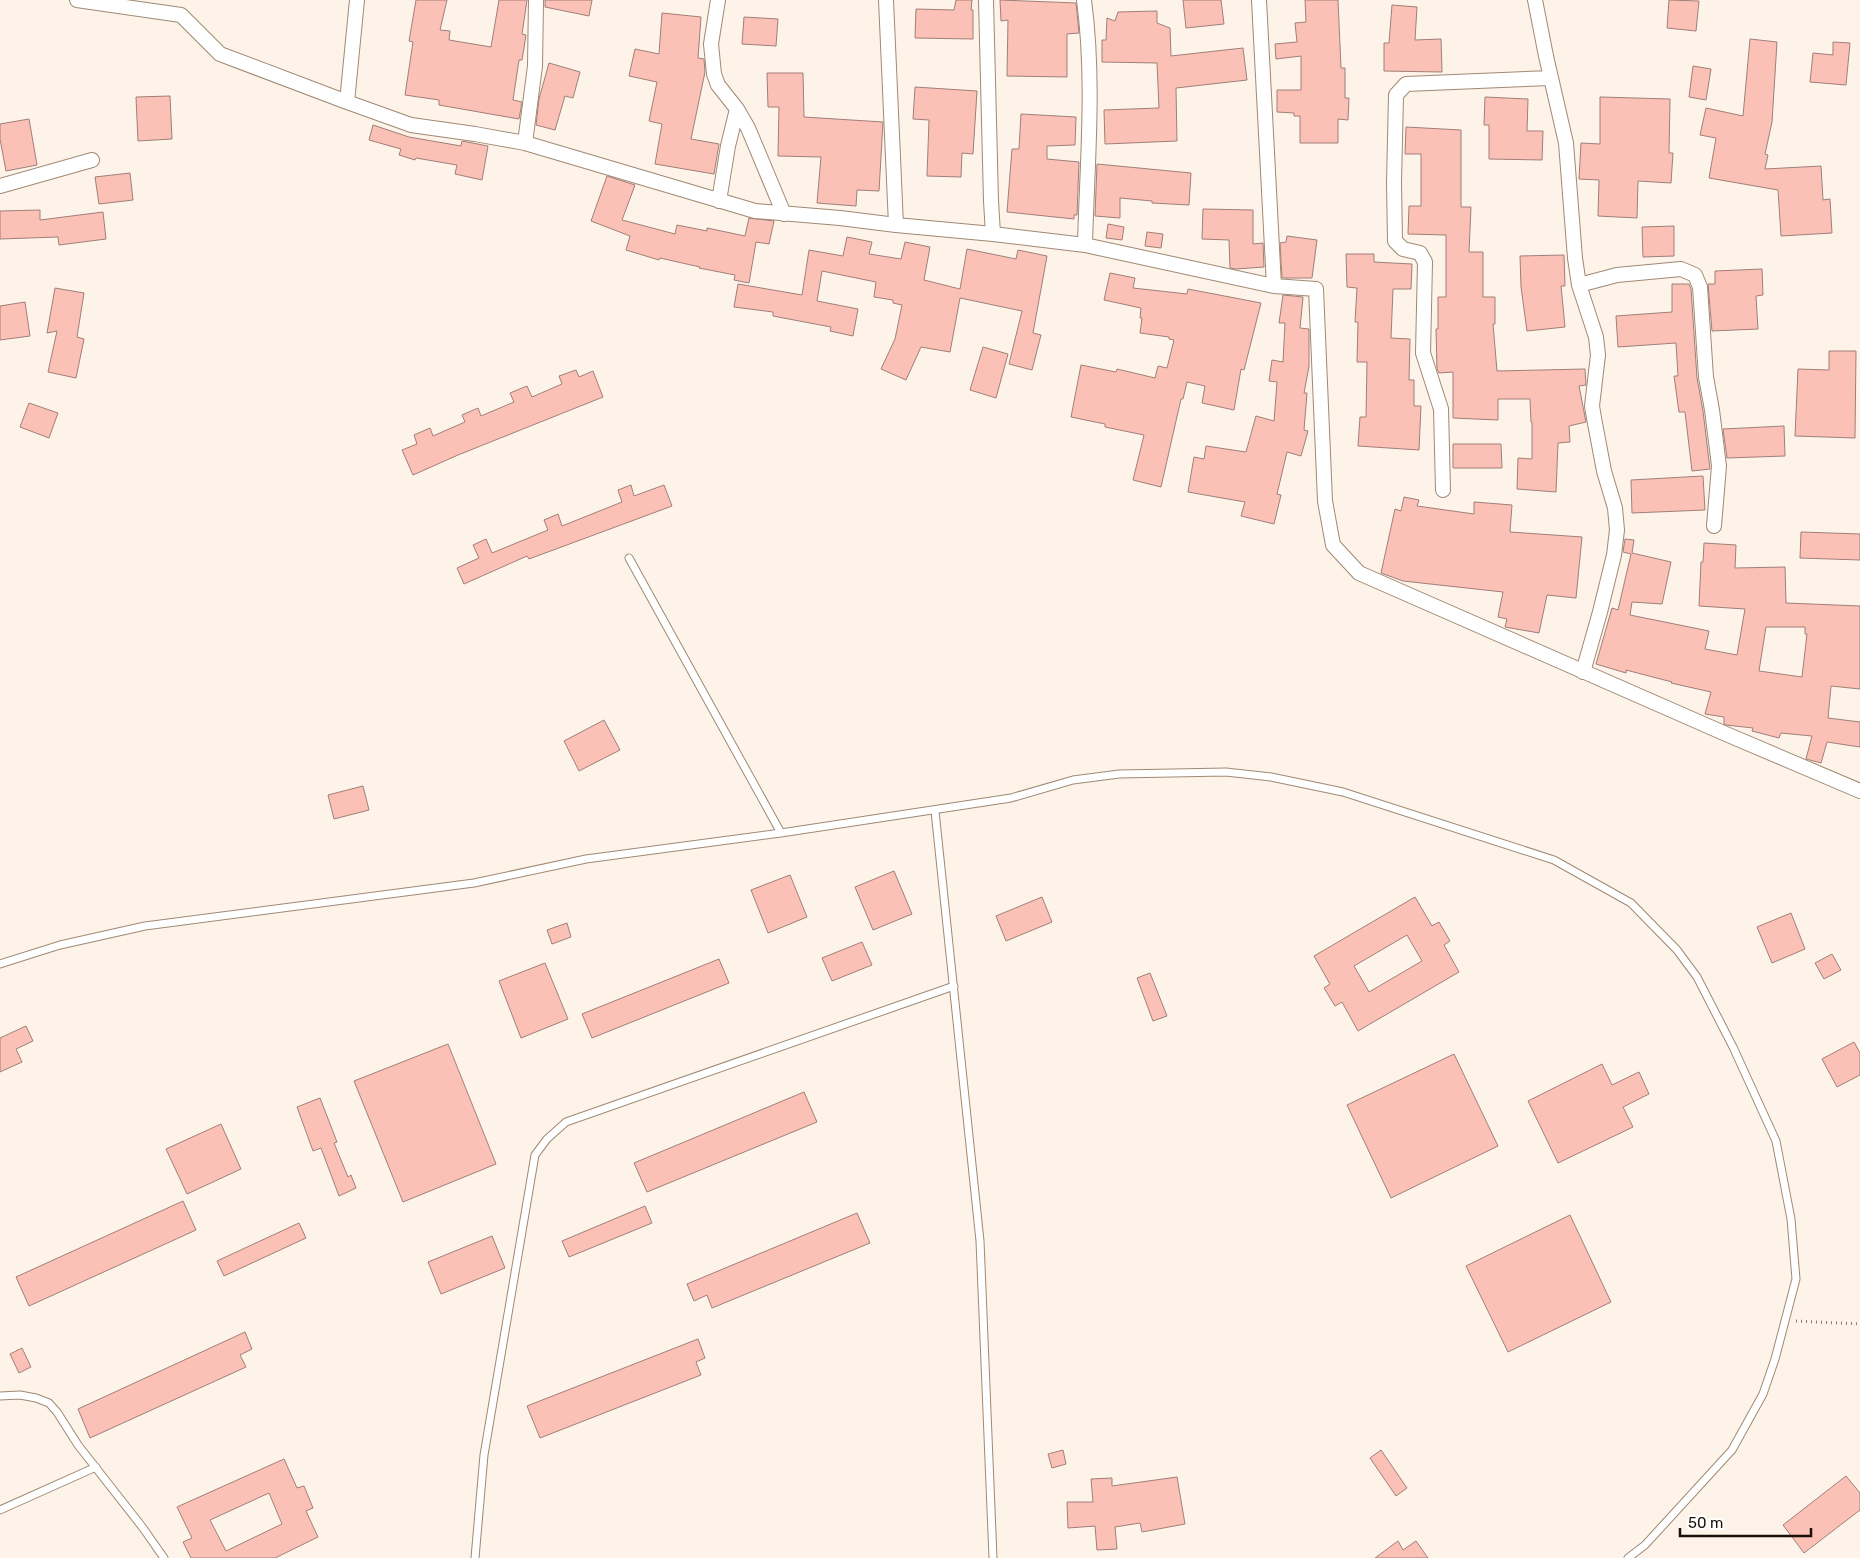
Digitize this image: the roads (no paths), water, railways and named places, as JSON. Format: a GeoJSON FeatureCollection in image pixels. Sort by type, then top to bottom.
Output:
{"type":"FeatureCollection","features":[{"type":"Feature","properties":{"kind":"street"},"geometry":{"type":"LineString","coordinates":[[77,0],[181,15],[220,54],[411,125],[525,143],[755,211],[840,218],[1085,245],[1274,286],[1316,289],[1325,501],[1333,545],[1359,574],[1860,791]]}},
{"type":"Feature","properties":{"kind":"street"},"geometry":{"type":"LineString","coordinates":[[347,102],[357,0]]}},
{"type":"Feature","properties":{"kind":"street"},"geometry":{"type":"LineString","coordinates":[[525,143],[535,66],[536,0]]}},
{"type":"Feature","properties":{"kind":"street"},"geometry":{"type":"LineString","coordinates":[[718,0],[711,44],[714,74],[724,95],[737,109],[748,128],[784,214]]}},
{"type":"Feature","properties":{"kind":"street"},"geometry":{"type":"LineString","coordinates":[[886,0],[896,225]]}},
{"type":"Feature","properties":{"kind":"street"},"geometry":{"type":"LineString","coordinates":[[986,0],[993,234]]}},
{"type":"Feature","properties":{"kind":"street"},"geometry":{"type":"LineString","coordinates":[[1084,0],[1090,54],[1085,245]]}},
{"type":"Feature","properties":{"kind":"street"},"geometry":{"type":"LineString","coordinates":[[1259,0],[1274,286]]}},
{"type":"Feature","properties":{"kind":"street"},"geometry":{"type":"LineString","coordinates":[[1535,0],[1566,143],[1579,286],[1596,337],[1598,355],[1592,406],[1602,463],[1615,508],[1617,530],[1614,555],[1583,672]]}},
{"type":"Feature","properties":{"kind":"street"},"geometry":{"type":"LineString","coordinates":[[1443,490],[1441,409],[1423,353],[1425,262],[1420,254],[1403,249],[1395,241],[1396,95],[1406,84],[1551,78]]}},
{"type":"Feature","properties":{"kind":"street"},"geometry":{"type":"LineString","coordinates":[[719,201],[728,146],[737,109]]}},
{"type":"Feature","properties":{"kind":"street"},"geometry":{"type":"LineString","coordinates":[[0,186],[92,160]]}},
{"type":"Feature","properties":{"kind":"street"},"geometry":{"type":"LineString","coordinates":[[1579,286],[1617,275],[1682,269],[1695,275],[1700,287],[1706,378],[1719,466],[1714,526]]}},
{"type":"Feature","properties":{"kind":"lane"},"geometry":{"type":"LineString","coordinates":[[629,558],[781,833]]}},
{"type":"Feature","properties":{"kind":"lane"},"geometry":{"type":"LineString","coordinates":[[0,964],[60,945],[145,926],[474,883],[586,859],[935,811],[1012,798],[1073,780],[1119,774],[1226,772],[1271,777],[1343,792],[1554,860],[1630,903],[1676,950],[1697,977],[1733,1047],[1776,1141],[1791,1219],[1796,1279],[1775,1359],[1763,1394],[1732,1450],[1646,1545],[1628,1558]]}},
{"type":"Feature","properties":{"kind":"lane"},"geometry":{"type":"LineString","coordinates":[[935,811],[980,1241],[993,1558]]}},
{"type":"Feature","properties":{"kind":"lane"},"geometry":{"type":"LineString","coordinates":[[475,1558],[484,1455],[535,1155],[547,1139],[566,1122],[954,986]]}},
{"type":"Feature","properties":{"kind":"lane"},"geometry":{"type":"LineString","coordinates":[[0,1396],[20,1395],[49,1403],[164,1558]]}},
{"type":"Feature","properties":{"kind":"lane"},"geometry":{"type":"LineString","coordinates":[[0,1510],[96,1467]]}}]}
